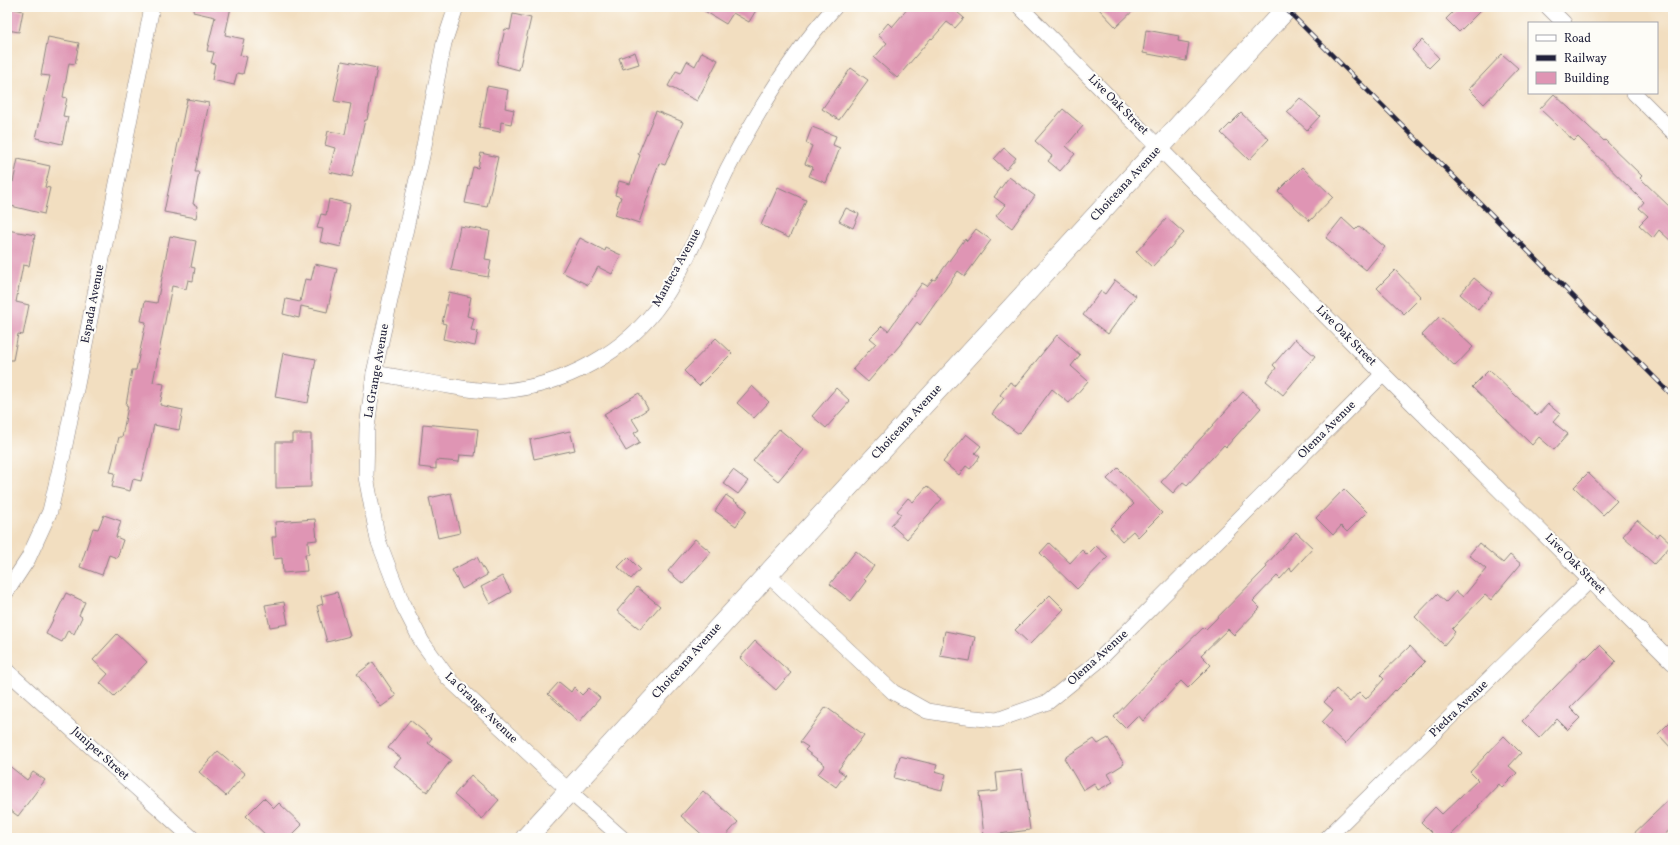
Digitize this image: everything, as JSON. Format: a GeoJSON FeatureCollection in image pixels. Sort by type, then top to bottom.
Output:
{"type":"FeatureCollection","features":[{"type":"Feature","properties":{"kind":"street","name":"Espada Avenue"},"geometry":{"type":"LineString","coordinates":[[7,590],[28,559],[50,511],[63,455],[152,7]]}},
{"type":"Feature","properties":{"kind":"street","name":"La Grange Avenue"},"geometry":{"type":"LineString","coordinates":[[456,7],[444,43],[422,156],[374,373],[367,428],[366,477],[378,540],[403,605],[422,642],[448,678],[569,791],[622,838]]}},
{"type":"Feature","properties":{"kind":"street","name":"Manteca Avenue"},"geometry":{"type":"LineString","coordinates":[[374,373],[469,389],[501,391],[537,384],[565,376],[592,364],[634,334],[662,301],[684,261],[728,170],[772,89],[814,30],[835,7]]}},
{"type":"Feature","properties":{"kind":"street","name":"Live Oak Street"},"geometry":{"type":"LineString","coordinates":[[1020,7],[1383,374],[1591,579],[1673,663]]}},
{"type":"Feature","properties":{"kind":"street","name":"Choiceana Avenue"},"geometry":{"type":"LineString","coordinates":[[526,838],[1288,7]]}},
{"type":"Feature","properties":{"kind":"street"},"geometry":{"type":"LineString","coordinates":[[1548,7],[1563,22]]}},
{"type":"Feature","properties":{"kind":"street"},"geometry":{"type":"LineString","coordinates":[[1635,94],[1673,132]]}},
{"type":"Feature","properties":{"kind":"street","name":"Olema Avenue"},"geometry":{"type":"LineString","coordinates":[[767,574],[893,692],[927,711],[997,720],[1048,702],[1096,663],[1383,374]]}},
{"type":"Feature","properties":{"kind":"street","name":"Piedra Avenue"},"geometry":{"type":"LineString","coordinates":[[1327,838],[1591,579]]}},
{"type":"Feature","properties":{"kind":"street","name":"Juniper Street"},"geometry":{"type":"LineString","coordinates":[[7,671],[192,838]]}},
{"type":"Feature","properties":{"kind":"building"},"geometry":{"type":"Polygon","coordinates":[[[7,7],[23,11],[19,32],[7,30],[7,7]]]}},
{"type":"Feature","properties":{"kind":"building"},"geometry":{"type":"Polygon","coordinates":[[[194,7],[231,7],[225,35],[244,39],[240,55],[247,57],[243,74],[237,73],[234,85],[212,80],[215,64],[211,63],[214,52],[207,51],[215,17],[193,12],[194,7]]]}},
{"type":"Feature","properties":{"kind":"building"},"geometry":{"type":"Polygon","coordinates":[[[698,7],[758,7],[749,22],[733,13],[726,24],[698,7]]]}},
{"type":"Feature","properties":{"kind":"building"},"geometry":{"type":"Polygon","coordinates":[[[909,7],[962,7],[957,12],[964,18],[955,28],[947,22],[932,39],[931,38],[897,78],[874,58],[887,43],[878,35],[888,23],[892,27],[909,7]]]}},
{"type":"Feature","properties":{"kind":"building"},"geometry":{"type":"Polygon","coordinates":[[[1097,7],[1137,7],[1116,27],[1097,7]]]}},
{"type":"Feature","properties":{"kind":"building"},"geometry":{"type":"Polygon","coordinates":[[[1458,7],[1484,7],[1459,32],[1446,19],[1458,7]]]}},
{"type":"Feature","properties":{"kind":"building"},"geometry":{"type":"Polygon","coordinates":[[[513,14],[531,18],[519,70],[497,64],[505,29],[510,30],[513,14]]]}},
{"type":"Feature","properties":{"kind":"building"},"geometry":{"type":"Polygon","coordinates":[[[1146,30],[1179,36],[1178,41],[1189,43],[1186,61],[1143,53],[1146,30]]]}},
{"type":"Feature","properties":{"kind":"building"},"geometry":{"type":"Polygon","coordinates":[[[48,37],[79,43],[75,64],[69,63],[63,97],[67,98],[63,116],[68,117],[62,144],[36,138],[50,76],[41,75],[48,37]]]}},
{"type":"Feature","properties":{"kind":"building"},"geometry":{"type":"Polygon","coordinates":[[[1422,40],[1439,58],[1429,68],[1412,50],[1422,40]]]}},
{"type":"Feature","properties":{"kind":"building"},"geometry":{"type":"Polygon","coordinates":[[[635,52],[639,64],[623,69],[619,58],[635,52]]]}},
{"type":"Feature","properties":{"kind":"building"},"geometry":{"type":"Polygon","coordinates":[[[702,52],[718,60],[697,101],[668,86],[676,71],[681,73],[687,61],[695,66],[702,52]]]}},
{"type":"Feature","properties":{"kind":"building"},"geometry":{"type":"Polygon","coordinates":[[[1502,54],[1518,68],[1484,104],[1469,89],[1502,54]]]}},
{"type":"Feature","properties":{"kind":"building"},"geometry":{"type":"Polygon","coordinates":[[[342,61],[377,68],[367,120],[365,120],[352,177],[329,172],[335,148],[325,145],[328,131],[345,134],[351,104],[334,101],[342,61]]]}},
{"type":"Feature","properties":{"kind":"building"},"geometry":{"type":"Polygon","coordinates":[[[851,68],[868,80],[839,120],[822,109],[851,68]]]}},
{"type":"Feature","properties":{"kind":"building"},"geometry":{"type":"Polygon","coordinates":[[[487,86],[508,90],[505,108],[514,110],[511,124],[501,122],[500,132],[479,128],[487,86]]]}},
{"type":"Feature","properties":{"kind":"building"},"geometry":{"type":"Polygon","coordinates":[[[1554,94],[1642,176],[1640,178],[1673,210],[1673,243],[1659,230],[1653,238],[1639,225],[1648,216],[1639,208],[1644,202],[1578,137],[1574,141],[1540,109],[1554,94]]]}},
{"type":"Feature","properties":{"kind":"building"},"geometry":{"type":"Polygon","coordinates":[[[1300,98],[1320,116],[1307,130],[1287,112],[1300,98]]]}},
{"type":"Feature","properties":{"kind":"building"},"geometry":{"type":"Polygon","coordinates":[[[187,99],[209,103],[195,172],[199,172],[193,204],[198,206],[196,218],[164,212],[187,99]]]}},
{"type":"Feature","properties":{"kind":"building"},"geometry":{"type":"Polygon","coordinates":[[[1063,109],[1083,126],[1066,146],[1075,154],[1060,171],[1048,161],[1052,156],[1035,141],[1063,109]]]}},
{"type":"Feature","properties":{"kind":"building"},"geometry":{"type":"Polygon","coordinates":[[[656,111],[683,122],[665,165],[659,163],[639,223],[615,215],[621,197],[615,195],[619,181],[630,184],[640,155],[638,154],[656,111]]]}},
{"type":"Feature","properties":{"kind":"building"},"geometry":{"type":"Polygon","coordinates":[[[1241,113],[1269,139],[1249,160],[1221,133],[1241,113]]]}},
{"type":"Feature","properties":{"kind":"building"},"geometry":{"type":"Polygon","coordinates":[[[812,127],[836,136],[833,145],[840,148],[826,183],[809,176],[813,167],[805,164],[812,146],[806,143],[812,127]]]}},
{"type":"Feature","properties":{"kind":"building"},"geometry":{"type":"Polygon","coordinates":[[[1004,148],[1016,158],[1006,170],[994,159],[1004,148]]]}},
{"type":"Feature","properties":{"kind":"building"},"geometry":{"type":"Polygon","coordinates":[[[481,153],[498,157],[487,207],[465,203],[473,167],[478,168],[481,153]]]}},
{"type":"Feature","properties":{"kind":"building"},"geometry":{"type":"Polygon","coordinates":[[[18,159],[50,166],[45,187],[50,188],[44,214],[7,205],[9,181],[13,182],[18,159]]]}},
{"type":"Feature","properties":{"kind":"building"},"geometry":{"type":"Polygon","coordinates":[[[1302,167],[1333,197],[1310,221],[1278,191],[1302,167]]]}},
{"type":"Feature","properties":{"kind":"building"},"geometry":{"type":"Polygon","coordinates":[[[1009,177],[1035,196],[1012,228],[996,216],[1005,205],[994,197],[1009,177]]]}},
{"type":"Feature","properties":{"kind":"building"},"geometry":{"type":"Polygon","coordinates":[[[778,187],[806,200],[789,238],[761,225],[778,187]]]}},
{"type":"Feature","properties":{"kind":"building"},"geometry":{"type":"Polygon","coordinates":[[[329,199],[350,204],[341,247],[320,242],[323,229],[317,228],[321,214],[326,215],[329,199]]]}},
{"type":"Feature","properties":{"kind":"building"},"geometry":{"type":"Polygon","coordinates":[[[846,208],[859,214],[853,228],[839,221],[846,208]]]}},
{"type":"Feature","properties":{"kind":"building"},"geometry":{"type":"Polygon","coordinates":[[[1167,218],[1184,233],[1152,267],[1136,252],[1167,218]]]}},
{"type":"Feature","properties":{"kind":"building"},"geometry":{"type":"Polygon","coordinates":[[[1342,218],[1355,230],[1359,226],[1385,247],[1366,270],[1326,238],[1342,218]]]}},
{"type":"Feature","properties":{"kind":"building"},"geometry":{"type":"Polygon","coordinates":[[[460,226],[490,231],[485,259],[491,260],[488,277],[451,270],[460,226]]]}},
{"type":"Feature","properties":{"kind":"building"},"geometry":{"type":"Polygon","coordinates":[[[976,229],[991,240],[965,276],[958,271],[920,325],[917,322],[900,345],[868,382],[853,369],[876,343],[870,338],[882,326],[888,331],[922,283],[927,286],[933,279],[935,280],[965,239],[967,241],[976,229]]]}},
{"type":"Feature","properties":{"kind":"building"},"geometry":{"type":"Polygon","coordinates":[[[7,230],[35,235],[29,266],[23,265],[16,302],[29,305],[23,335],[18,334],[13,360],[7,360],[7,230]]]}},
{"type":"Feature","properties":{"kind":"building"},"geometry":{"type":"Polygon","coordinates":[[[170,236],[196,241],[191,267],[195,268],[193,281],[188,280],[186,289],[172,286],[153,382],[164,384],[160,405],[183,410],[179,430],[154,425],[141,481],[133,479],[130,491],[112,487],[115,473],[110,472],[119,437],[122,437],[128,406],[126,405],[132,370],[136,370],[146,322],[141,321],[145,301],[157,303],[170,236]]]}},
{"type":"Feature","properties":{"kind":"building"},"geometry":{"type":"Polygon","coordinates":[[[580,238],[605,251],[606,248],[621,255],[612,274],[598,267],[588,285],[562,272],[580,238]]]}},
{"type":"Feature","properties":{"kind":"building"},"geometry":{"type":"Polygon","coordinates":[[[315,264],[337,269],[327,312],[301,306],[299,318],[283,314],[286,299],[300,302],[305,279],[311,280],[315,264]]]}},
{"type":"Feature","properties":{"kind":"building"},"geometry":{"type":"Polygon","coordinates":[[[1395,270],[1421,297],[1404,314],[1377,288],[1395,270]]]}},
{"type":"Feature","properties":{"kind":"building"},"geometry":{"type":"Polygon","coordinates":[[[1474,278],[1492,293],[1478,310],[1460,294],[1474,278]]]}},
{"type":"Feature","properties":{"kind":"building"},"geometry":{"type":"Polygon","coordinates":[[[1115,280],[1136,296],[1108,334],[1083,315],[1101,291],[1105,294],[1115,280]]]}},
{"type":"Feature","properties":{"kind":"building"},"geometry":{"type":"Polygon","coordinates":[[[449,292],[471,297],[467,316],[474,318],[471,330],[478,331],[475,346],[443,339],[446,324],[442,323],[449,292]]]}},
{"type":"Feature","properties":{"kind":"building"},"geometry":{"type":"Polygon","coordinates":[[[1440,316],[1473,347],[1455,366],[1422,335],[1440,316]]]}},
{"type":"Feature","properties":{"kind":"building"},"geometry":{"type":"Polygon","coordinates":[[[1057,335],[1080,355],[1071,366],[1088,381],[1069,403],[1052,389],[1019,434],[992,414],[1004,398],[1000,395],[1010,382],[1016,386],[1057,335]]]}},
{"type":"Feature","properties":{"kind":"building"},"geometry":{"type":"Polygon","coordinates":[[[716,338],[732,353],[699,386],[684,371],[716,338]]]}},
{"type":"Feature","properties":{"kind":"building"},"geometry":{"type":"Polygon","coordinates":[[[1295,339],[1315,356],[1283,395],[1266,381],[1276,368],[1273,365],[1295,339]]]}},
{"type":"Feature","properties":{"kind":"building"},"geometry":{"type":"Polygon","coordinates":[[[283,353],[316,359],[308,403],[275,397],[283,353]]]}},
{"type":"Feature","properties":{"kind":"building"},"geometry":{"type":"Polygon","coordinates":[[[1489,370],[1537,416],[1548,404],[1560,414],[1553,422],[1568,434],[1554,450],[1539,437],[1532,445],[1472,387],[1489,370]]]}},
{"type":"Feature","properties":{"kind":"building"},"geometry":{"type":"Polygon","coordinates":[[[752,386],[769,402],[754,418],[737,403],[752,386]]]}},
{"type":"Feature","properties":{"kind":"building"},"geometry":{"type":"Polygon","coordinates":[[[836,388],[850,401],[826,428],[812,416],[836,388]]]}},
{"type":"Feature","properties":{"kind":"building"},"geometry":{"type":"Polygon","coordinates":[[[1243,392],[1261,408],[1226,447],[1224,445],[1187,485],[1183,482],[1173,493],[1161,482],[1243,392]]]}},
{"type":"Feature","properties":{"kind":"building"},"geometry":{"type":"Polygon","coordinates":[[[639,393],[648,409],[632,419],[639,430],[634,433],[640,443],[626,451],[604,414],[639,393]]]}},
{"type":"Feature","properties":{"kind":"building"},"geometry":{"type":"Polygon","coordinates":[[[423,424],[478,429],[475,456],[460,455],[459,462],[436,460],[436,469],[419,467],[423,424]]]}},
{"type":"Feature","properties":{"kind":"building"},"geometry":{"type":"Polygon","coordinates":[[[779,429],[804,450],[778,481],[753,461],[779,429]]]}},
{"type":"Feature","properties":{"kind":"building"},"geometry":{"type":"Polygon","coordinates":[[[570,431],[575,450],[534,459],[530,440],[570,431]]]}},
{"type":"Feature","properties":{"kind":"building"},"geometry":{"type":"Polygon","coordinates":[[[292,434],[311,434],[311,487],[276,488],[276,442],[292,442],[292,434]]]}},
{"type":"Feature","properties":{"kind":"building"},"geometry":{"type":"Polygon","coordinates":[[[966,434],[981,446],[975,453],[980,457],[970,469],[966,466],[959,475],[943,462],[966,434]]]}},
{"type":"Feature","properties":{"kind":"building"},"geometry":{"type":"Polygon","coordinates":[[[1118,468],[1162,513],[1138,537],[1133,531],[1122,541],[1110,528],[1134,504],[1107,479],[1118,468]]]}},
{"type":"Feature","properties":{"kind":"building"},"geometry":{"type":"Polygon","coordinates":[[[733,470],[748,481],[738,494],[723,483],[733,470]]]}},
{"type":"Feature","properties":{"kind":"building"},"geometry":{"type":"Polygon","coordinates":[[[1588,473],[1617,501],[1603,515],[1574,487],[1588,473]]]}},
{"type":"Feature","properties":{"kind":"building"},"geometry":{"type":"Polygon","coordinates":[[[927,486],[942,499],[907,539],[891,525],[901,514],[897,511],[908,498],[913,502],[927,486]]]}},
{"type":"Feature","properties":{"kind":"building"},"geometry":{"type":"Polygon","coordinates":[[[1344,489],[1367,512],[1347,532],[1341,526],[1333,535],[1316,518],[1344,489]]]}},
{"type":"Feature","properties":{"kind":"building"},"geometry":{"type":"Polygon","coordinates":[[[451,493],[460,533],[438,538],[429,498],[451,493]]]}},
{"type":"Feature","properties":{"kind":"building"},"geometry":{"type":"Polygon","coordinates":[[[726,495],[747,510],[736,526],[715,511],[726,495]]]}},
{"type":"Feature","properties":{"kind":"building"},"geometry":{"type":"Polygon","coordinates":[[[104,515],[121,521],[116,537],[123,540],[117,558],[109,555],[102,575],[80,567],[93,528],[98,529],[104,515]]]}},
{"type":"Feature","properties":{"kind":"building"},"geometry":{"type":"Polygon","coordinates":[[[315,519],[317,540],[308,541],[309,554],[305,554],[307,571],[283,573],[282,558],[274,559],[272,537],[276,537],[275,522],[315,519]]]}},
{"type":"Feature","properties":{"kind":"building"},"geometry":{"type":"Polygon","coordinates":[[[1637,520],[1657,537],[1660,533],[1672,544],[1654,564],[1623,536],[1637,520]]]}},
{"type":"Feature","properties":{"kind":"building"},"geometry":{"type":"Polygon","coordinates":[[[1296,532],[1313,548],[1292,571],[1290,568],[1280,579],[1277,576],[1253,601],[1260,608],[1234,635],[1228,629],[1201,655],[1211,665],[1188,688],[1181,681],[1143,721],[1138,715],[1125,728],[1114,717],[1150,679],[1204,627],[1206,629],[1267,567],[1266,565],[1296,532]]]}},
{"type":"Feature","properties":{"kind":"building"},"geometry":{"type":"Polygon","coordinates":[[[695,539],[711,552],[683,584],[668,571],[695,539]]]}},
{"type":"Feature","properties":{"kind":"building"},"geometry":{"type":"Polygon","coordinates":[[[1049,543],[1070,563],[1082,550],[1087,555],[1096,546],[1108,557],[1077,589],[1040,553],[1049,543]]]}},
{"type":"Feature","properties":{"kind":"building"},"geometry":{"type":"Polygon","coordinates":[[[1479,543],[1503,563],[1510,555],[1521,564],[1491,600],[1485,595],[1452,629],[1455,632],[1444,645],[1415,617],[1437,594],[1446,602],[1456,591],[1463,597],[1486,569],[1469,555],[1479,543]]]}},
{"type":"Feature","properties":{"kind":"building"},"geometry":{"type":"Polygon","coordinates":[[[856,551],[874,566],[864,579],[866,581],[851,601],[830,584],[856,551]]]}},
{"type":"Feature","properties":{"kind":"building"},"geometry":{"type":"Polygon","coordinates":[[[477,557],[487,575],[462,589],[452,570],[477,557]]]}},
{"type":"Feature","properties":{"kind":"building"},"geometry":{"type":"Polygon","coordinates":[[[628,557],[640,569],[631,579],[618,567],[628,557]]]}},
{"type":"Feature","properties":{"kind":"building"},"geometry":{"type":"Polygon","coordinates":[[[502,576],[511,592],[490,604],[481,587],[502,576]]]}},
{"type":"Feature","properties":{"kind":"building"},"geometry":{"type":"Polygon","coordinates":[[[637,587],[660,606],[640,629],[617,611],[637,587]]]}},
{"type":"Feature","properties":{"kind":"building"},"geometry":{"type":"Polygon","coordinates":[[[337,592],[350,636],[327,642],[317,606],[323,604],[321,596],[337,592]]]}},
{"type":"Feature","properties":{"kind":"building"},"geometry":{"type":"Polygon","coordinates":[[[66,593],[85,602],[79,615],[82,617],[74,634],[68,630],[62,642],[46,634],[66,593]]]}},
{"type":"Feature","properties":{"kind":"building"},"geometry":{"type":"Polygon","coordinates":[[[1050,595],[1064,609],[1030,644],[1015,630],[1050,595]]]}},
{"type":"Feature","properties":{"kind":"building"},"geometry":{"type":"Polygon","coordinates":[[[284,602],[288,624],[270,627],[265,605],[284,602]]]}},
{"type":"Feature","properties":{"kind":"building"},"geometry":{"type":"Polygon","coordinates":[[[945,631],[975,637],[970,661],[940,656],[945,631]]]}},
{"type":"Feature","properties":{"kind":"building"},"geometry":{"type":"Polygon","coordinates":[[[117,634],[147,662],[114,696],[100,683],[108,674],[93,660],[117,634]]]}},
{"type":"Feature","properties":{"kind":"building"},"geometry":{"type":"Polygon","coordinates":[[[755,641],[791,673],[776,690],[740,658],[755,641]]]}},
{"type":"Feature","properties":{"kind":"building"},"geometry":{"type":"Polygon","coordinates":[[[1600,645],[1616,661],[1570,708],[1580,718],[1568,730],[1557,719],[1539,738],[1522,721],[1584,657],[1586,659],[1600,645]]]}},
{"type":"Feature","properties":{"kind":"building"},"geometry":{"type":"Polygon","coordinates":[[[1410,646],[1425,662],[1396,691],[1395,690],[1345,744],[1322,722],[1333,710],[1324,702],[1336,689],[1350,702],[1359,692],[1366,699],[1384,679],[1380,675],[1410,646]]]}},
{"type":"Feature","properties":{"kind":"building"},"geometry":{"type":"Polygon","coordinates":[[[373,662],[396,696],[381,707],[357,674],[373,662]]]}},
{"type":"Feature","properties":{"kind":"building"},"geometry":{"type":"Polygon","coordinates":[[[559,682],[571,692],[574,687],[582,695],[589,688],[600,698],[579,722],[548,694],[559,682]]]}},
{"type":"Feature","properties":{"kind":"building"},"geometry":{"type":"Polygon","coordinates":[[[826,707],[864,735],[838,770],[845,775],[836,787],[818,774],[825,765],[805,750],[808,747],[800,742],[826,707]]]}},
{"type":"Feature","properties":{"kind":"building"},"geometry":{"type":"Polygon","coordinates":[[[1673,719],[1673,750],[1658,734],[1673,719]]]}},
{"type":"Feature","properties":{"kind":"building"},"geometry":{"type":"Polygon","coordinates":[[[410,720],[432,738],[428,743],[451,760],[427,792],[394,766],[401,758],[388,748],[410,720]]]}},
{"type":"Feature","properties":{"kind":"building"},"geometry":{"type":"Polygon","coordinates":[[[1504,736],[1521,753],[1509,766],[1517,773],[1502,788],[1499,784],[1478,806],[1479,807],[1447,838],[1437,838],[1421,822],[1435,807],[1442,814],[1478,780],[1470,772],[1504,736]]]}},
{"type":"Feature","properties":{"kind":"building"},"geometry":{"type":"Polygon","coordinates":[[[1108,738],[1124,764],[1108,774],[1113,782],[1098,790],[1094,783],[1083,790],[1064,758],[1094,739],[1098,744],[1108,738]]]}},
{"type":"Feature","properties":{"kind":"building"},"geometry":{"type":"Polygon","coordinates":[[[218,751],[245,774],[226,796],[199,772],[218,751]]]}},
{"type":"Feature","properties":{"kind":"building"},"geometry":{"type":"Polygon","coordinates":[[[900,756],[937,765],[935,771],[946,774],[942,790],[894,778],[900,756]]]}},
{"type":"Feature","properties":{"kind":"building"},"geometry":{"type":"Polygon","coordinates":[[[7,764],[27,780],[33,772],[45,780],[18,816],[7,808],[7,764]]]}},
{"type":"Feature","properties":{"kind":"building"},"geometry":{"type":"Polygon","coordinates":[[[1022,770],[1030,830],[984,836],[979,793],[998,791],[996,773],[1022,770]]]}},
{"type":"Feature","properties":{"kind":"building"},"geometry":{"type":"Polygon","coordinates":[[[471,775],[499,800],[482,819],[454,795],[471,775]]]}},
{"type":"Feature","properties":{"kind":"building"},"geometry":{"type":"Polygon","coordinates":[[[703,791],[738,822],[724,838],[706,838],[681,816],[703,791]]]}},
{"type":"Feature","properties":{"kind":"building"},"geometry":{"type":"Polygon","coordinates":[[[1673,796],[1673,827],[1661,838],[1629,838],[1673,796]]]}},
{"type":"Feature","properties":{"kind":"building"},"geometry":{"type":"Polygon","coordinates":[[[264,798],[274,808],[279,803],[302,825],[289,838],[269,838],[246,816],[264,798]]]}},
{"type":"Feature","properties":{"kind":"railway"},"geometry":{"type":"LineString","coordinates":[[1284,7],[1673,396]]}}]}
